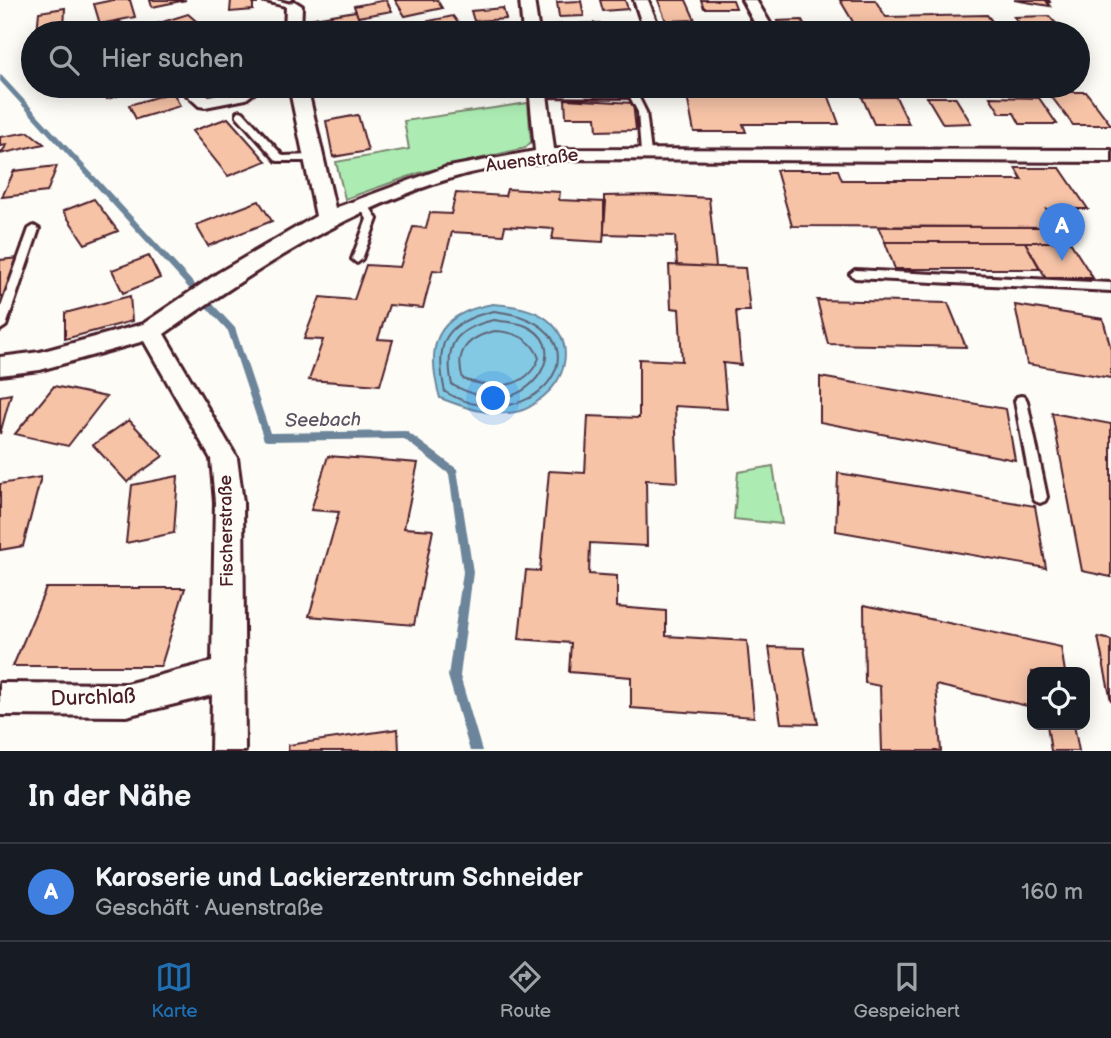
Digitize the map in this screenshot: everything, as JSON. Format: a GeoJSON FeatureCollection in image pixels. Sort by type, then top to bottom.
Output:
{"type":"FeatureCollection","features":[{"type":"Feature","properties":{"kind":"street"},"geometry":{"type":"LineString","coordinates":[[527,0],[530,21]]}},
{"type":"Feature","properties":{"kind":"street"},"geometry":{"type":"LineString","coordinates":[[641,0],[649,21]]}},
{"type":"Feature","properties":{"kind":"street"},"geometry":{"type":"LineString","coordinates":[[749,0],[761,21]]}},
{"type":"Feature","properties":{"kind":"street"},"geometry":{"type":"LineString","coordinates":[[293,21],[294,6]]}},
{"type":"Feature","properties":{"kind":"street"},"geometry":{"type":"LineString","coordinates":[[200,98],[205,102],[225,98]]}},
{"type":"Feature","properties":{"kind":"street"},"geometry":{"type":"LineString","coordinates":[[300,98],[327,219]]}},
{"type":"Feature","properties":{"kind":"street"},"geometry":{"type":"LineString","coordinates":[[539,98],[545,154]]}},
{"type":"Feature","properties":{"kind":"street","name":"Auenstraße"},"geometry":{"type":"LineString","coordinates":[[0,366],[40,361],[150,331],[200,295],[327,219],[362,203],[451,173],[545,154],[1111,156]]}},
{"type":"Feature","properties":{"kind":"street","name":"Fischerstraße"},"geometry":{"type":"LineString","coordinates":[[150,331],[224,458],[229,502],[226,676],[228,751]]}},
{"type":"Feature","properties":{"kind":"street","name":"Durchlaß"},"geometry":{"type":"LineString","coordinates":[[0,699],[126,700],[226,676]]}},
{"type":"Feature","properties":{"kind":"lane"},"geometry":{"type":"LineString","coordinates":[[265,0],[294,6]]}},
{"type":"Feature","properties":{"kind":"lane"},"geometry":{"type":"LineString","coordinates":[[635,98],[642,112],[646,153]]}},
{"type":"Feature","properties":{"kind":"lane"},"geometry":{"type":"LineString","coordinates":[[240,114],[280,159],[312,158]]}},
{"type":"Feature","properties":{"kind":"lane"},"geometry":{"type":"LineString","coordinates":[[357,260],[372,219],[362,203]]}},
{"type":"Feature","properties":{"kind":"lane"},"geometry":{"type":"LineString","coordinates":[[0,326],[34,229]]}},
{"type":"Feature","properties":{"kind":"lane"},"geometry":{"type":"LineString","coordinates":[[855,274],[1111,287]]}},
{"type":"Feature","properties":{"kind":"lane"},"geometry":{"type":"LineString","coordinates":[[1021,401],[1040,498]]}},
{"type":"Feature","properties":{"kind":"green space"},"geometry":{"type":"Polygon","coordinates":[[[528,103],[531,142],[525,148],[419,173],[345,199],[336,162],[409,149],[404,121],[528,103]]]}},
{"type":"Feature","properties":{"kind":"green space"},"geometry":{"type":"Polygon","coordinates":[[[773,466],[782,524],[734,519],[738,472],[773,466]]]}},
{"type":"Feature","properties":{"kind":"water"},"geometry":{"type":"Polygon","coordinates":[[[493,304],[536,313],[549,321],[562,339],[565,359],[558,379],[545,395],[526,409],[491,413],[440,398],[434,363],[439,335],[447,324],[458,316],[493,304]]]}},
{"type":"Feature","properties":{"kind":"building"},"geometry":{"type":"Polygon","coordinates":[[[130,0],[135,17],[99,21],[94,4],[130,0]]]}},
{"type":"Feature","properties":{"kind":"building"},"geometry":{"type":"Polygon","coordinates":[[[150,0],[186,0],[152,7],[150,0]]]}},
{"type":"Feature","properties":{"kind":"building"},"geometry":{"type":"Polygon","coordinates":[[[231,0],[257,0],[257,4],[253,4],[253,10],[230,12],[231,0]]]}},
{"type":"Feature","properties":{"kind":"building"},"geometry":{"type":"Polygon","coordinates":[[[386,0],[392,11],[358,17],[354,6],[386,0]]]}},
{"type":"Feature","properties":{"kind":"building"},"geometry":{"type":"Polygon","coordinates":[[[395,0],[437,0],[442,8],[405,16],[395,0]]]}},
{"type":"Feature","properties":{"kind":"building"},"geometry":{"type":"Polygon","coordinates":[[[600,0],[625,0],[628,9],[603,11],[600,0]]]}},
{"type":"Feature","properties":{"kind":"building"},"geometry":{"type":"Polygon","coordinates":[[[658,0],[686,0],[695,20],[666,21],[658,0]]]}},
{"type":"Feature","properties":{"kind":"building"},"geometry":{"type":"Polygon","coordinates":[[[701,0],[733,0],[736,8],[704,8],[701,0]]]}},
{"type":"Feature","properties":{"kind":"building"},"geometry":{"type":"Polygon","coordinates":[[[840,0],[875,0],[886,17],[987,15],[992,21],[852,21],[840,0]]]}},
{"type":"Feature","properties":{"kind":"building"},"geometry":{"type":"Polygon","coordinates":[[[1014,0],[1049,0],[1050,2],[1047,2],[1050,6],[1014,0]]]}},
{"type":"Feature","properties":{"kind":"building"},"geometry":{"type":"Polygon","coordinates":[[[581,1],[584,16],[559,17],[557,2],[581,1]]]}},
{"type":"Feature","properties":{"kind":"building"},"geometry":{"type":"Polygon","coordinates":[[[65,8],[64,21],[38,21],[39,12],[65,8]]]}},
{"type":"Feature","properties":{"kind":"building"},"geometry":{"type":"Polygon","coordinates":[[[503,8],[506,19],[474,21],[471,11],[503,8]]]}},
{"type":"Feature","properties":{"kind":"building"},"geometry":{"type":"Polygon","coordinates":[[[356,11],[359,21],[309,21],[308,19],[356,11]]]}},
{"type":"Feature","properties":{"kind":"building"},"geometry":{"type":"Polygon","coordinates":[[[188,14],[196,21],[166,21],[188,14]]]}},
{"type":"Feature","properties":{"kind":"building"},"geometry":{"type":"Polygon","coordinates":[[[453,16],[457,21],[429,21],[453,16]]]}},
{"type":"Feature","properties":{"kind":"building"},"geometry":{"type":"Polygon","coordinates":[[[1049,16],[1054,21],[1018,21],[1014,17],[1049,16]]]}},
{"type":"Feature","properties":{"kind":"building"},"geometry":{"type":"Polygon","coordinates":[[[1090,97],[1111,125],[1073,125],[1053,98],[1090,97]]]}},
{"type":"Feature","properties":{"kind":"building"},"geometry":{"type":"Polygon","coordinates":[[[153,98],[176,98],[180,106],[136,119],[129,105],[153,98]]]}},
{"type":"Feature","properties":{"kind":"building"},"geometry":{"type":"Polygon","coordinates":[[[687,98],[829,98],[839,124],[743,124],[746,132],[694,132],[687,98]]]}},
{"type":"Feature","properties":{"kind":"building"},"geometry":{"type":"Polygon","coordinates":[[[862,98],[896,98],[909,124],[874,124],[862,98]]]}},
{"type":"Feature","properties":{"kind":"building"},"geometry":{"type":"Polygon","coordinates":[[[928,98],[956,98],[971,123],[943,124],[928,98]]]}},
{"type":"Feature","properties":{"kind":"building"},"geometry":{"type":"Polygon","coordinates":[[[991,98],[1039,98],[1057,124],[1020,124],[1014,113],[1000,113],[991,98]]]}},
{"type":"Feature","properties":{"kind":"building"},"geometry":{"type":"Polygon","coordinates":[[[565,99],[633,103],[636,130],[597,131],[596,117],[566,117],[565,99]]]}},
{"type":"Feature","properties":{"kind":"building"},"geometry":{"type":"Polygon","coordinates":[[[358,115],[368,151],[333,157],[326,121],[358,115]]]}},
{"type":"Feature","properties":{"kind":"building"},"geometry":{"type":"Polygon","coordinates":[[[228,118],[266,161],[228,176],[192,131],[228,118]]]}},
{"type":"Feature","properties":{"kind":"building"},"geometry":{"type":"Polygon","coordinates":[[[29,132],[44,144],[0,154],[7,145],[0,146],[0,137],[29,132]]]}},
{"type":"Feature","properties":{"kind":"building"},"geometry":{"type":"Polygon","coordinates":[[[57,166],[47,192],[2,197],[14,171],[57,166]]]}},
{"type":"Feature","properties":{"kind":"building"},"geometry":{"type":"Polygon","coordinates":[[[1015,168],[1060,168],[1088,209],[1046,209],[1057,227],[792,226],[776,170],[838,170],[842,180],[1022,180],[1015,168]]]}},
{"type":"Feature","properties":{"kind":"building"},"geometry":{"type":"Polygon","coordinates":[[[507,189],[560,192],[559,200],[606,202],[603,242],[552,239],[554,229],[505,226],[503,235],[452,232],[442,271],[433,270],[423,308],[389,305],[378,339],[393,340],[380,385],[309,380],[323,340],[304,339],[320,297],[354,300],[366,265],[400,267],[413,227],[426,228],[430,213],[451,214],[456,193],[505,196],[507,189]]]}},
{"type":"Feature","properties":{"kind":"building"},"geometry":{"type":"Polygon","coordinates":[[[604,196],[709,198],[716,267],[677,265],[675,236],[604,234],[604,196]]]}},
{"type":"Feature","properties":{"kind":"building"},"geometry":{"type":"Polygon","coordinates":[[[94,199],[118,231],[85,244],[63,211],[94,199]]]}},
{"type":"Feature","properties":{"kind":"building"},"geometry":{"type":"Polygon","coordinates":[[[259,201],[272,221],[208,246],[196,225],[259,201]]]}},
{"type":"Feature","properties":{"kind":"building"},"geometry":{"type":"Polygon","coordinates":[[[878,227],[1052,227],[1061,242],[885,242],[878,227]]]}},
{"type":"Feature","properties":{"kind":"building"},"geometry":{"type":"Polygon","coordinates":[[[885,242],[1025,242],[1040,269],[895,269],[885,242]]]}},
{"type":"Feature","properties":{"kind":"building"},"geometry":{"type":"Polygon","coordinates":[[[1025,242],[1070,242],[1093,278],[1046,278],[1025,242]]]}},
{"type":"Feature","properties":{"kind":"building"},"geometry":{"type":"Polygon","coordinates":[[[149,256],[160,278],[123,293],[112,270],[149,256]]]}},
{"type":"Feature","properties":{"kind":"building"},"geometry":{"type":"Polygon","coordinates":[[[19,258],[4,296],[0,296],[0,260],[19,258]]]}},
{"type":"Feature","properties":{"kind":"building"},"geometry":{"type":"Polygon","coordinates":[[[669,265],[745,268],[750,311],[736,311],[741,365],[723,363],[727,409],[675,406],[678,482],[646,480],[647,546],[590,543],[589,574],[617,576],[617,607],[666,611],[666,636],[747,641],[754,717],[631,708],[631,677],[569,672],[571,643],[519,639],[526,570],[540,571],[549,471],[585,473],[588,416],[639,418],[639,359],[682,361],[679,309],[671,308],[669,265]]]}},
{"type":"Feature","properties":{"kind":"building"},"geometry":{"type":"Polygon","coordinates":[[[130,296],[132,321],[65,339],[65,313],[130,296]]]}},
{"type":"Feature","properties":{"kind":"building"},"geometry":{"type":"Polygon","coordinates":[[[817,300],[948,303],[966,347],[828,344],[817,300]]]}},
{"type":"Feature","properties":{"kind":"building"},"geometry":{"type":"Polygon","coordinates":[[[1015,305],[1103,319],[1111,349],[1111,378],[1027,364],[1015,305]]]}},
{"type":"Feature","properties":{"kind":"building"},"geometry":{"type":"Polygon","coordinates":[[[820,377],[1006,409],[1015,460],[820,422],[820,377]]]}},
{"type":"Feature","properties":{"kind":"building"},"geometry":{"type":"Polygon","coordinates":[[[54,386],[106,397],[68,446],[15,434],[54,386]]]}},
{"type":"Feature","properties":{"kind":"building"},"geometry":{"type":"Polygon","coordinates":[[[11,394],[0,434],[0,396],[11,394]]]}},
{"type":"Feature","properties":{"kind":"building"},"geometry":{"type":"Polygon","coordinates":[[[1052,413],[1111,424],[1111,577],[1082,571],[1052,413]]]}},
{"type":"Feature","properties":{"kind":"building"},"geometry":{"type":"Polygon","coordinates":[[[129,420],[163,456],[127,482],[93,445],[129,420]]]}},
{"type":"Feature","properties":{"kind":"building"},"geometry":{"type":"Polygon","coordinates":[[[328,456],[418,463],[404,528],[433,530],[414,625],[309,616],[339,512],[311,510],[328,456]]]}},
{"type":"Feature","properties":{"kind":"building"},"geometry":{"type":"Polygon","coordinates":[[[838,473],[1035,506],[1046,568],[836,531],[838,473]]]}},
{"type":"Feature","properties":{"kind":"building"},"geometry":{"type":"Polygon","coordinates":[[[178,476],[174,533],[126,543],[132,485],[178,476]]]}},
{"type":"Feature","properties":{"kind":"building"},"geometry":{"type":"Polygon","coordinates":[[[41,477],[23,546],[0,550],[0,484],[41,477]]]}},
{"type":"Feature","properties":{"kind":"building"},"geometry":{"type":"Polygon","coordinates":[[[46,588],[185,588],[161,666],[13,666],[46,588]]]}},
{"type":"Feature","properties":{"kind":"building"},"geometry":{"type":"Polygon","coordinates":[[[864,605],[1061,647],[1064,667],[1027,667],[1027,706],[936,685],[941,751],[882,751],[880,686],[865,683],[864,605]]]}},
{"type":"Feature","properties":{"kind":"building"},"geometry":{"type":"Polygon","coordinates":[[[1098,637],[1111,640],[1111,701],[1098,637]]]}},
{"type":"Feature","properties":{"kind":"building"},"geometry":{"type":"Polygon","coordinates":[[[769,647],[804,648],[818,724],[781,723],[769,647]]]}},
{"type":"Feature","properties":{"kind":"building"},"geometry":{"type":"Polygon","coordinates":[[[398,729],[399,751],[288,751],[288,745],[398,729]]]}},
{"type":"Feature","properties":{"kind":"building"},"geometry":{"type":"Polygon","coordinates":[[[1048,730],[1075,730],[1079,751],[1051,751],[1048,730]]]}},
{"type":"Feature","properties":{"kind":"waterway","name":"Seebach"},"geometry":{"type":"LineString","coordinates":[[0,77],[232,330],[267,437],[406,435],[454,472],[468,572],[454,676],[476,751]]}},
{"type":"Feature","properties":{"kind":"place","name":"Karoserie und Lackierzentrum Schneider"},"geometry":{"type":"Point","coordinates":[1062,261]}}]}
